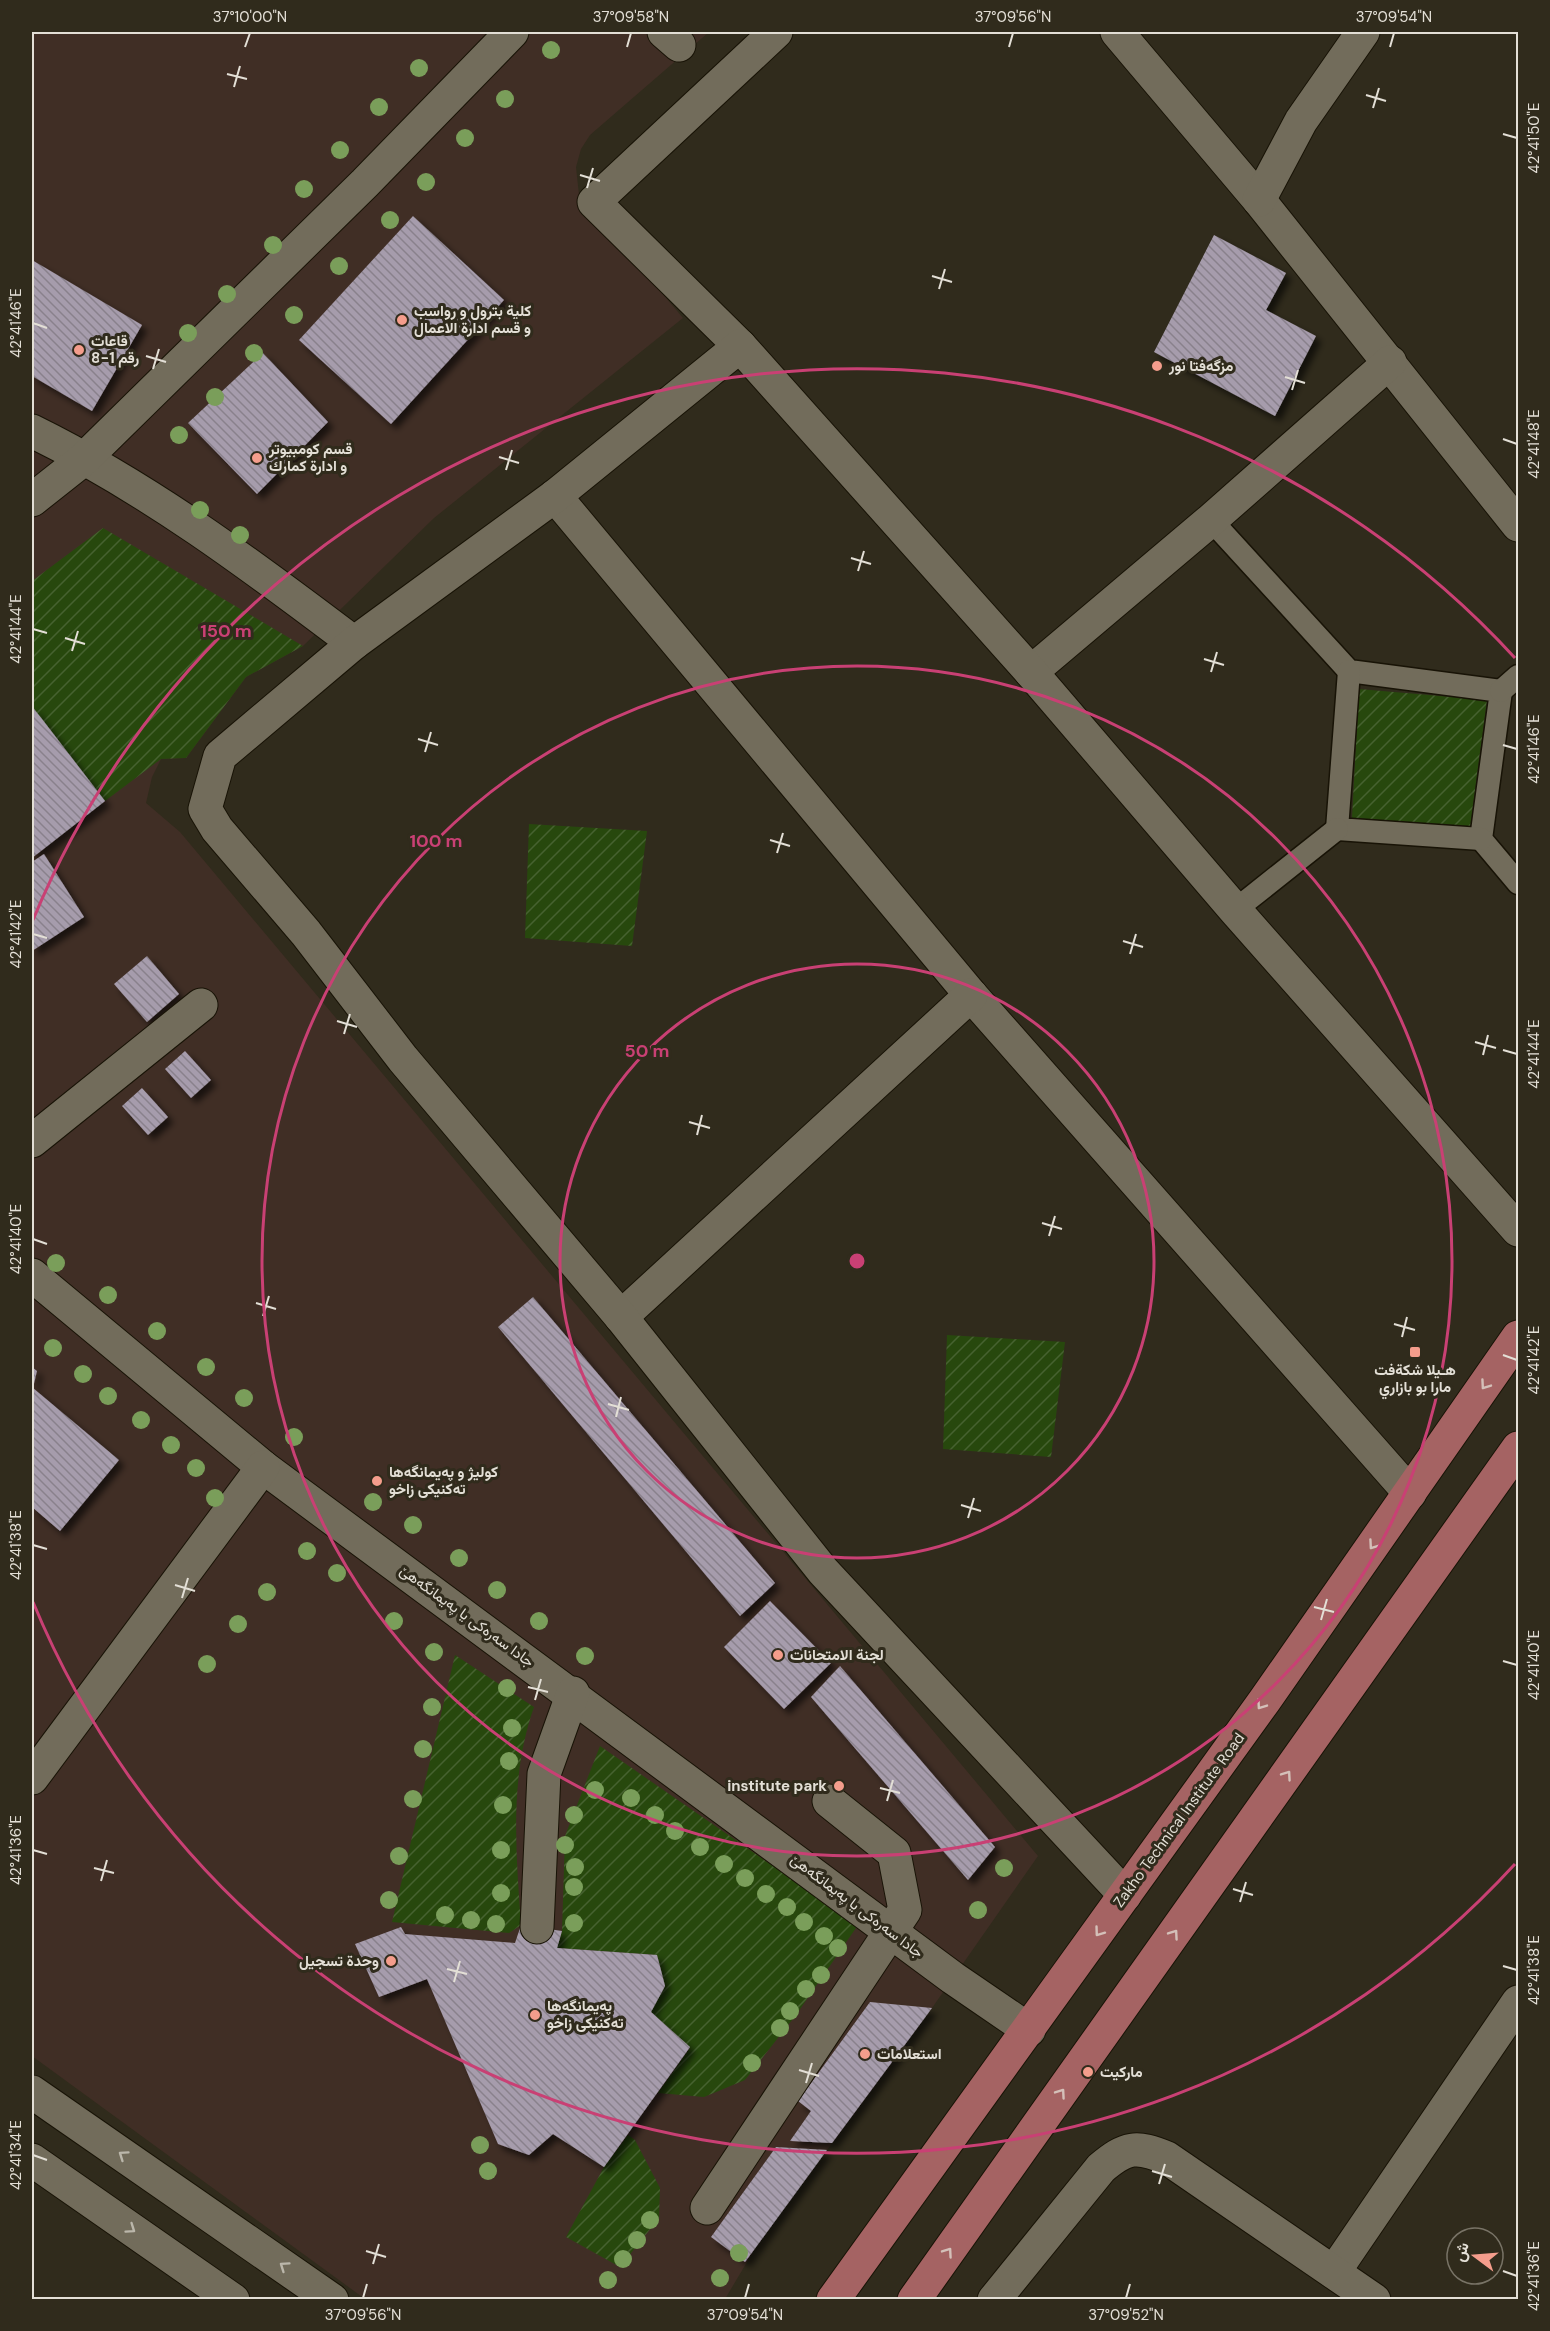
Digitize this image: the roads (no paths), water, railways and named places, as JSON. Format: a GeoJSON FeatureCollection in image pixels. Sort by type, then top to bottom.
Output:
{"type":"FeatureCollection","features":[{"type":"Feature","properties":{"kind":"main road","name":"Zakho Technical Institute Road"},"geometry":{"type":"LineString","coordinates":[[833,2300],[1029,2030],[1518,1337]]}},
{"type":"Feature","properties":{"kind":"main road"},"geometry":{"type":"LineString","coordinates":[[914,2300],[1518,1448]]}},
{"type":"Feature","properties":{"kind":"street"},"geometry":{"type":"LineString","coordinates":[[32,500],[85,458],[365,183],[512,32]]}},
{"type":"Feature","properties":{"kind":"street"},"geometry":{"type":"LineString","coordinates":[[776,32],[594,202],[740,346],[1031,672],[1235,910],[1518,1230]]}},
{"type":"Feature","properties":{"kind":"street"},"geometry":{"type":"LineString","coordinates":[[1117,32],[1259,200],[1518,525]]}},
{"type":"Feature","properties":{"kind":"street"},"geometry":{"type":"LineString","coordinates":[[1259,200],[1301,122],[1362,32]]}},
{"type":"Feature","properties":{"kind":"street"},"geometry":{"type":"LineString","coordinates":[[740,346],[555,496],[354,642],[220,756],[206,809],[218,829],[306,933],[403,1059],[621,1317],[824,1571],[1125,1895]]}},
{"type":"Feature","properties":{"kind":"street"},"geometry":{"type":"LineString","coordinates":[[1031,672],[1211,520],[1390,362]]}},
{"type":"Feature","properties":{"kind":"street"},"geometry":{"type":"LineString","coordinates":[[32,431],[85,458],[227,547],[354,642]]}},
{"type":"Feature","properties":{"kind":"street"},"geometry":{"type":"LineString","coordinates":[[555,496],[971,995],[1410,1493]]}},
{"type":"Feature","properties":{"kind":"street"},"geometry":{"type":"LineString","coordinates":[[621,1317],[971,995]]}},
{"type":"Feature","properties":{"kind":"street"},"geometry":{"type":"LineString","coordinates":[[32,1141],[201,1005]]}},
{"type":"Feature","properties":{"kind":"street","name":"جادا سه‌ره‌كى يا په‌يمانگه‌هێ"},"geometry":{"type":"LineString","coordinates":[[32,1275],[263,1467],[573,1693],[953,1978],[1029,2030]]}},
{"type":"Feature","properties":{"kind":"street"},"geometry":{"type":"LineString","coordinates":[[32,1778],[263,1467]]}},
{"type":"Feature","properties":{"kind":"street"},"geometry":{"type":"LineString","coordinates":[[537,1927],[544,1774],[573,1693]]}},
{"type":"Feature","properties":{"kind":"street"},"geometry":{"type":"LineString","coordinates":[[706,2208],[905,1910],[894,1853],[830,1801]]}},
{"type":"Feature","properties":{"kind":"street"},"geometry":{"type":"LineString","coordinates":[[1334,2272],[1518,2002]]}},
{"type":"Feature","properties":{"kind":"street"},"geometry":{"type":"LineString","coordinates":[[32,2092],[332,2300]]}},
{"type":"Feature","properties":{"kind":"street"},"geometry":{"type":"LineString","coordinates":[[994,2300],[1101,2168],[1122,2151],[1146,2150],[1167,2158],[1374,2300]]}},
{"type":"Feature","properties":{"kind":"street"},"geometry":{"type":"LineString","coordinates":[[32,2160],[233,2300]]}},
{"type":"Feature","properties":{"kind":"lane"},"geometry":{"type":"LineString","coordinates":[[1211,520],[1349,671],[1502,691]]}},
{"type":"Feature","properties":{"kind":"lane"},"geometry":{"type":"LineString","coordinates":[[1337,829],[1349,671]]}},
{"type":"Feature","properties":{"kind":"lane"},"geometry":{"type":"LineString","coordinates":[[1481,839],[1502,691],[1518,676]]}},
{"type":"Feature","properties":{"kind":"lane"},"geometry":{"type":"LineString","coordinates":[[1235,910],[1337,829],[1481,839],[1518,883]]}},
{"type":"Feature","properties":{"kind":"place","name":"كلية بترول و رواسب و قسم ادارة الاعمال"},"geometry":{"type":"Point","coordinates":[402,320]}},
{"type":"Feature","properties":{"kind":"place","name":"قاعات رقم 1-8"},"geometry":{"type":"Point","coordinates":[79,350]}},
{"type":"Feature","properties":{"kind":"place","name":"مزگەفتا نور"},"geometry":{"type":"Point","coordinates":[1157,366]}},
{"type":"Feature","properties":{"kind":"place","name":"قسم کومبیوتر و ادارة كمارك"},"geometry":{"type":"Point","coordinates":[257,458]}},
{"type":"Feature","properties":{"kind":"place","name":"هـيلا شكةفت مارا بو بازاري"},"geometry":{"type":"Point","coordinates":[1415,1352]}},
{"type":"Feature","properties":{"kind":"place","name":"كوليژ و په‌يمانگه‌ها ته‌كنيكى زاخو"},"geometry":{"type":"Point","coordinates":[377,1481]}},
{"type":"Feature","properties":{"kind":"place","name":"لجنة الامتحانات"},"geometry":{"type":"Point","coordinates":[778,1655]}},
{"type":"Feature","properties":{"kind":"place","name":"institute park"},"geometry":{"type":"Point","coordinates":[839,1786]}},
{"type":"Feature","properties":{"kind":"place","name":"وحدة تسجيل"},"geometry":{"type":"Point","coordinates":[391,1961]}},
{"type":"Feature","properties":{"kind":"place","name":"پەیمانگەها تەکنیکی زاخو"},"geometry":{"type":"Point","coordinates":[535,2015]}},
{"type":"Feature","properties":{"kind":"place","name":"استعلامات"},"geometry":{"type":"Point","coordinates":[865,2054]}},
{"type":"Feature","properties":{"kind":"place","name":"ماركيت"},"geometry":{"type":"Point","coordinates":[1088,2072]}}]}
